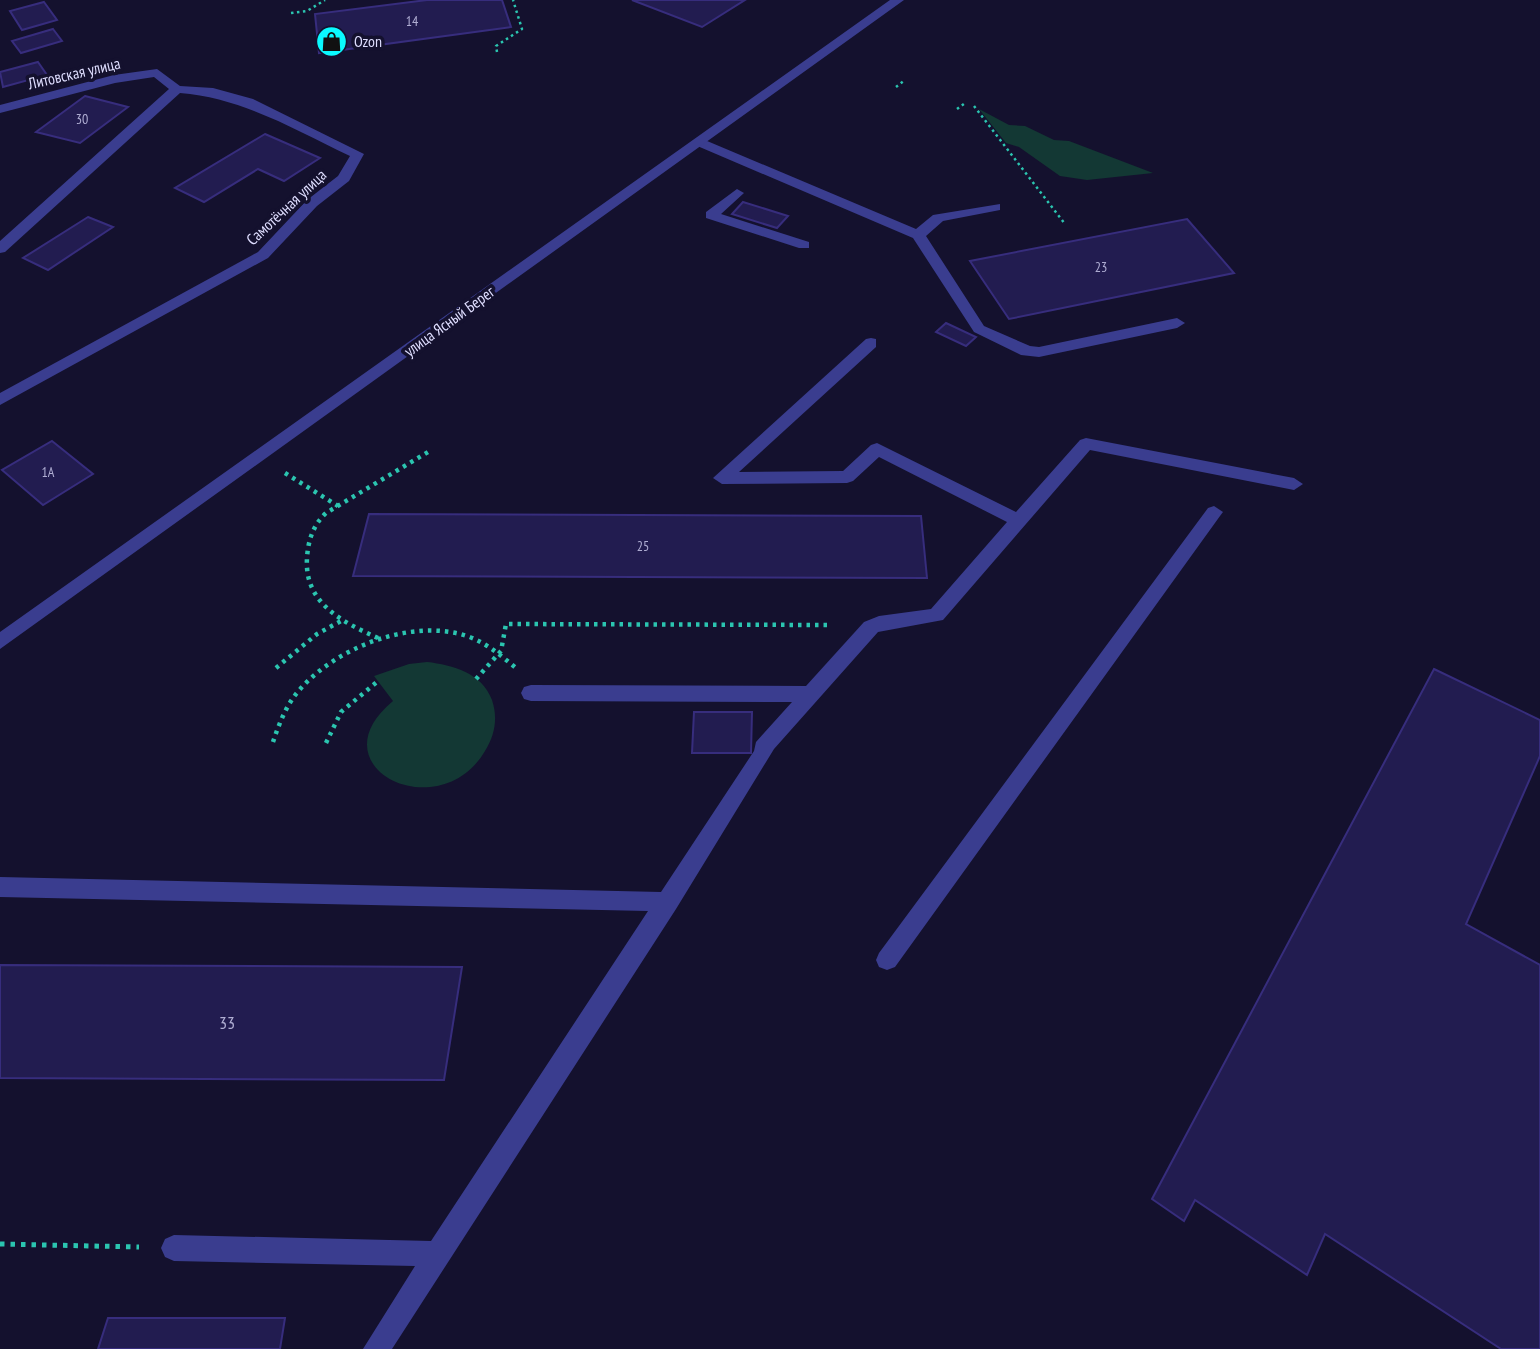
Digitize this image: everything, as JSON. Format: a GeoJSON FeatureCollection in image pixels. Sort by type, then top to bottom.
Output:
{"type":"FeatureCollection","features":[{"type":"Feature","properties":{"kind":"street","name":"улица Ясный Берег"},"geometry":{"type":"LineString","coordinates":[[0,642],[898,0]]}},
{"type":"Feature","properties":{"kind":"street","name":"Литовская улица"},"geometry":{"type":"LineString","coordinates":[[0,109],[114,79],[157,73],[177,89]]}},
{"type":"Feature","properties":{"kind":"street"},"geometry":{"type":"LineString","coordinates":[[0,249],[177,89]]}},
{"type":"Feature","properties":{"kind":"street","name":"Самотёчная улица"},"geometry":{"type":"LineString","coordinates":[[0,400],[263,255],[313,203],[344,178],[357,154],[248,102],[213,92],[177,89]]}},
{"type":"Feature","properties":{"kind":"street"},"geometry":{"type":"LineString","coordinates":[[700,142],[918,235],[938,218],[995,207]]}},
{"type":"Feature","properties":{"kind":"street"},"geometry":{"type":"LineString","coordinates":[[737,193],[711,215],[804,245]]}},
{"type":"Feature","properties":{"kind":"street"},"geometry":{"type":"LineString","coordinates":[[870,343],[722,478],[847,477],[877,449],[1019,521]]}},
{"type":"Feature","properties":{"kind":"street"},"geometry":{"type":"LineString","coordinates":[[376,1349],[668,902],[764,749],[861,637],[879,623],[936,615],[1086,444],[1294,484]]}},
{"type":"Feature","properties":{"kind":"street"},"geometry":{"type":"LineString","coordinates":[[887,960],[1214,512]]}},
{"type":"Feature","properties":{"kind":"street"},"geometry":{"type":"LineString","coordinates":[[531,693],[809,694]]}},
{"type":"Feature","properties":{"kind":"street"},"geometry":{"type":"LineString","coordinates":[[0,887],[668,902]]}},
{"type":"Feature","properties":{"kind":"street"},"geometry":{"type":"LineString","coordinates":[[174,1248],[439,1254]]}},
{"type":"Feature","properties":{"kind":"lane"},"geometry":{"type":"LineString","coordinates":[[918,235],[979,329],[1027,351],[1039,352],[1177,323]]}},
{"type":"Feature","properties":{"kind":"path"},"geometry":{"type":"LineString","coordinates":[[291,13],[307,11],[325,0]]}},
{"type":"Feature","properties":{"kind":"path"},"geometry":{"type":"LineString","coordinates":[[497,52],[496,46],[522,29],[513,0]]}},
{"type":"Feature","properties":{"kind":"path"},"geometry":{"type":"LineString","coordinates":[[897,87],[905,80]]}},
{"type":"Feature","properties":{"kind":"path"},"geometry":{"type":"LineString","coordinates":[[957,109],[965,103]]}},
{"type":"Feature","properties":{"kind":"path"},"geometry":{"type":"LineString","coordinates":[[974,106],[1065,224]]}},
{"type":"Feature","properties":{"kind":"path"},"geometry":{"type":"LineString","coordinates":[[379,638],[341,621],[323,608],[310,589],[304,565],[308,546],[318,521],[428,452]]}},
{"type":"Feature","properties":{"kind":"path"},"geometry":{"type":"LineString","coordinates":[[260,457],[338,506]]}},
{"type":"Feature","properties":{"kind":"path"},"geometry":{"type":"LineString","coordinates":[[276,668],[317,634],[341,621]]}},
{"type":"Feature","properties":{"kind":"path"},"geometry":{"type":"LineString","coordinates":[[476,678],[501,651],[506,624],[841,625],[861,637]]}},
{"type":"Feature","properties":{"kind":"path"},"geometry":{"type":"LineString","coordinates":[[274,741],[283,715],[296,693],[348,653],[379,638],[440,633],[473,637],[501,651],[531,693]]}},
{"type":"Feature","properties":{"kind":"path"},"geometry":{"type":"LineString","coordinates":[[326,743],[341,712],[378,681]]}},
{"type":"Feature","properties":{"kind":"path"},"geometry":{"type":"LineString","coordinates":[[0,1244],[174,1248]]}},
{"type":"Feature","properties":{"kind":"green space"},"geometry":{"type":"Polygon","coordinates":[[[979,109],[1009,125],[1025,126],[1054,140],[1069,141],[1153,173],[1087,180],[1060,176],[1019,147],[1006,143],[979,109]]]}},
{"type":"Feature","properties":{"kind":"green space"},"geometry":{"type":"Polygon","coordinates":[[[427,662],[456,668],[481,683],[492,700],[494,726],[485,751],[465,774],[440,785],[415,787],[392,780],[375,766],[367,748],[372,725],[393,701],[374,676],[409,664],[427,662]]]}},
{"type":"Feature","properties":{"kind":"building"},"geometry":{"type":"Polygon","coordinates":[[[427,0],[502,0],[511,27],[319,53],[315,14],[427,0]]]}},
{"type":"Feature","properties":{"kind":"building"},"geometry":{"type":"Polygon","coordinates":[[[632,0],[745,0],[702,27],[632,0]]]}},
{"type":"Feature","properties":{"kind":"building"},"geometry":{"type":"Polygon","coordinates":[[[44,2],[57,20],[22,30],[10,11],[44,2]]]}},
{"type":"Feature","properties":{"kind":"building"},"geometry":{"type":"Polygon","coordinates":[[[53,29],[62,41],[21,53],[12,41],[53,29]]]}},
{"type":"Feature","properties":{"kind":"building"},"geometry":{"type":"Polygon","coordinates":[[[38,62],[47,75],[3,87],[0,72],[38,62]]]}},
{"type":"Feature","properties":{"kind":"building"},"geometry":{"type":"Polygon","coordinates":[[[85,96],[128,107],[80,143],[36,132],[85,96]]]}},
{"type":"Feature","properties":{"kind":"building"},"geometry":{"type":"Polygon","coordinates":[[[265,134],[320,158],[284,181],[258,169],[204,202],[175,188],[265,134]]]}},
{"type":"Feature","properties":{"kind":"building"},"geometry":{"type":"Polygon","coordinates":[[[743,202],[788,216],[777,228],[732,214],[743,202]]]}},
{"type":"Feature","properties":{"kind":"building"},"geometry":{"type":"Polygon","coordinates":[[[88,217],[113,227],[48,270],[23,258],[88,217]]]}},
{"type":"Feature","properties":{"kind":"building"},"geometry":{"type":"Polygon","coordinates":[[[1187,219],[1234,273],[1009,319],[970,261],[1187,219]]]}},
{"type":"Feature","properties":{"kind":"building"},"geometry":{"type":"Polygon","coordinates":[[[946,323],[976,337],[966,346],[936,332],[946,323]]]}},
{"type":"Feature","properties":{"kind":"building"},"geometry":{"type":"Polygon","coordinates":[[[52,441],[93,474],[43,505],[2,470],[52,441]]]}},
{"type":"Feature","properties":{"kind":"building"},"geometry":{"type":"Polygon","coordinates":[[[369,514],[921,516],[927,578],[353,576],[369,514]]]}},
{"type":"Feature","properties":{"kind":"building"},"geometry":{"type":"Polygon","coordinates":[[[1434,669],[1540,720],[1540,756],[1466,924],[1540,965],[1540,1349],[1501,1349],[1325,1234],[1307,1275],[1195,1200],[1184,1221],[1152,1199],[1434,669]]]}},
{"type":"Feature","properties":{"kind":"building"},"geometry":{"type":"Polygon","coordinates":[[[694,712],[752,712],[751,753],[692,753],[694,712]]]}},
{"type":"Feature","properties":{"kind":"building"},"geometry":{"type":"Polygon","coordinates":[[[0,965],[462,967],[444,1080],[0,1078],[0,965]]]}},
{"type":"Feature","properties":{"kind":"building"},"geometry":{"type":"Polygon","coordinates":[[[108,1318],[285,1318],[280,1349],[98,1349],[108,1318]]]}},
{"type":"Feature","properties":{"kind":"place","name":"Ozon"},"geometry":{"type":"Point","coordinates":[331,41]}}]}
